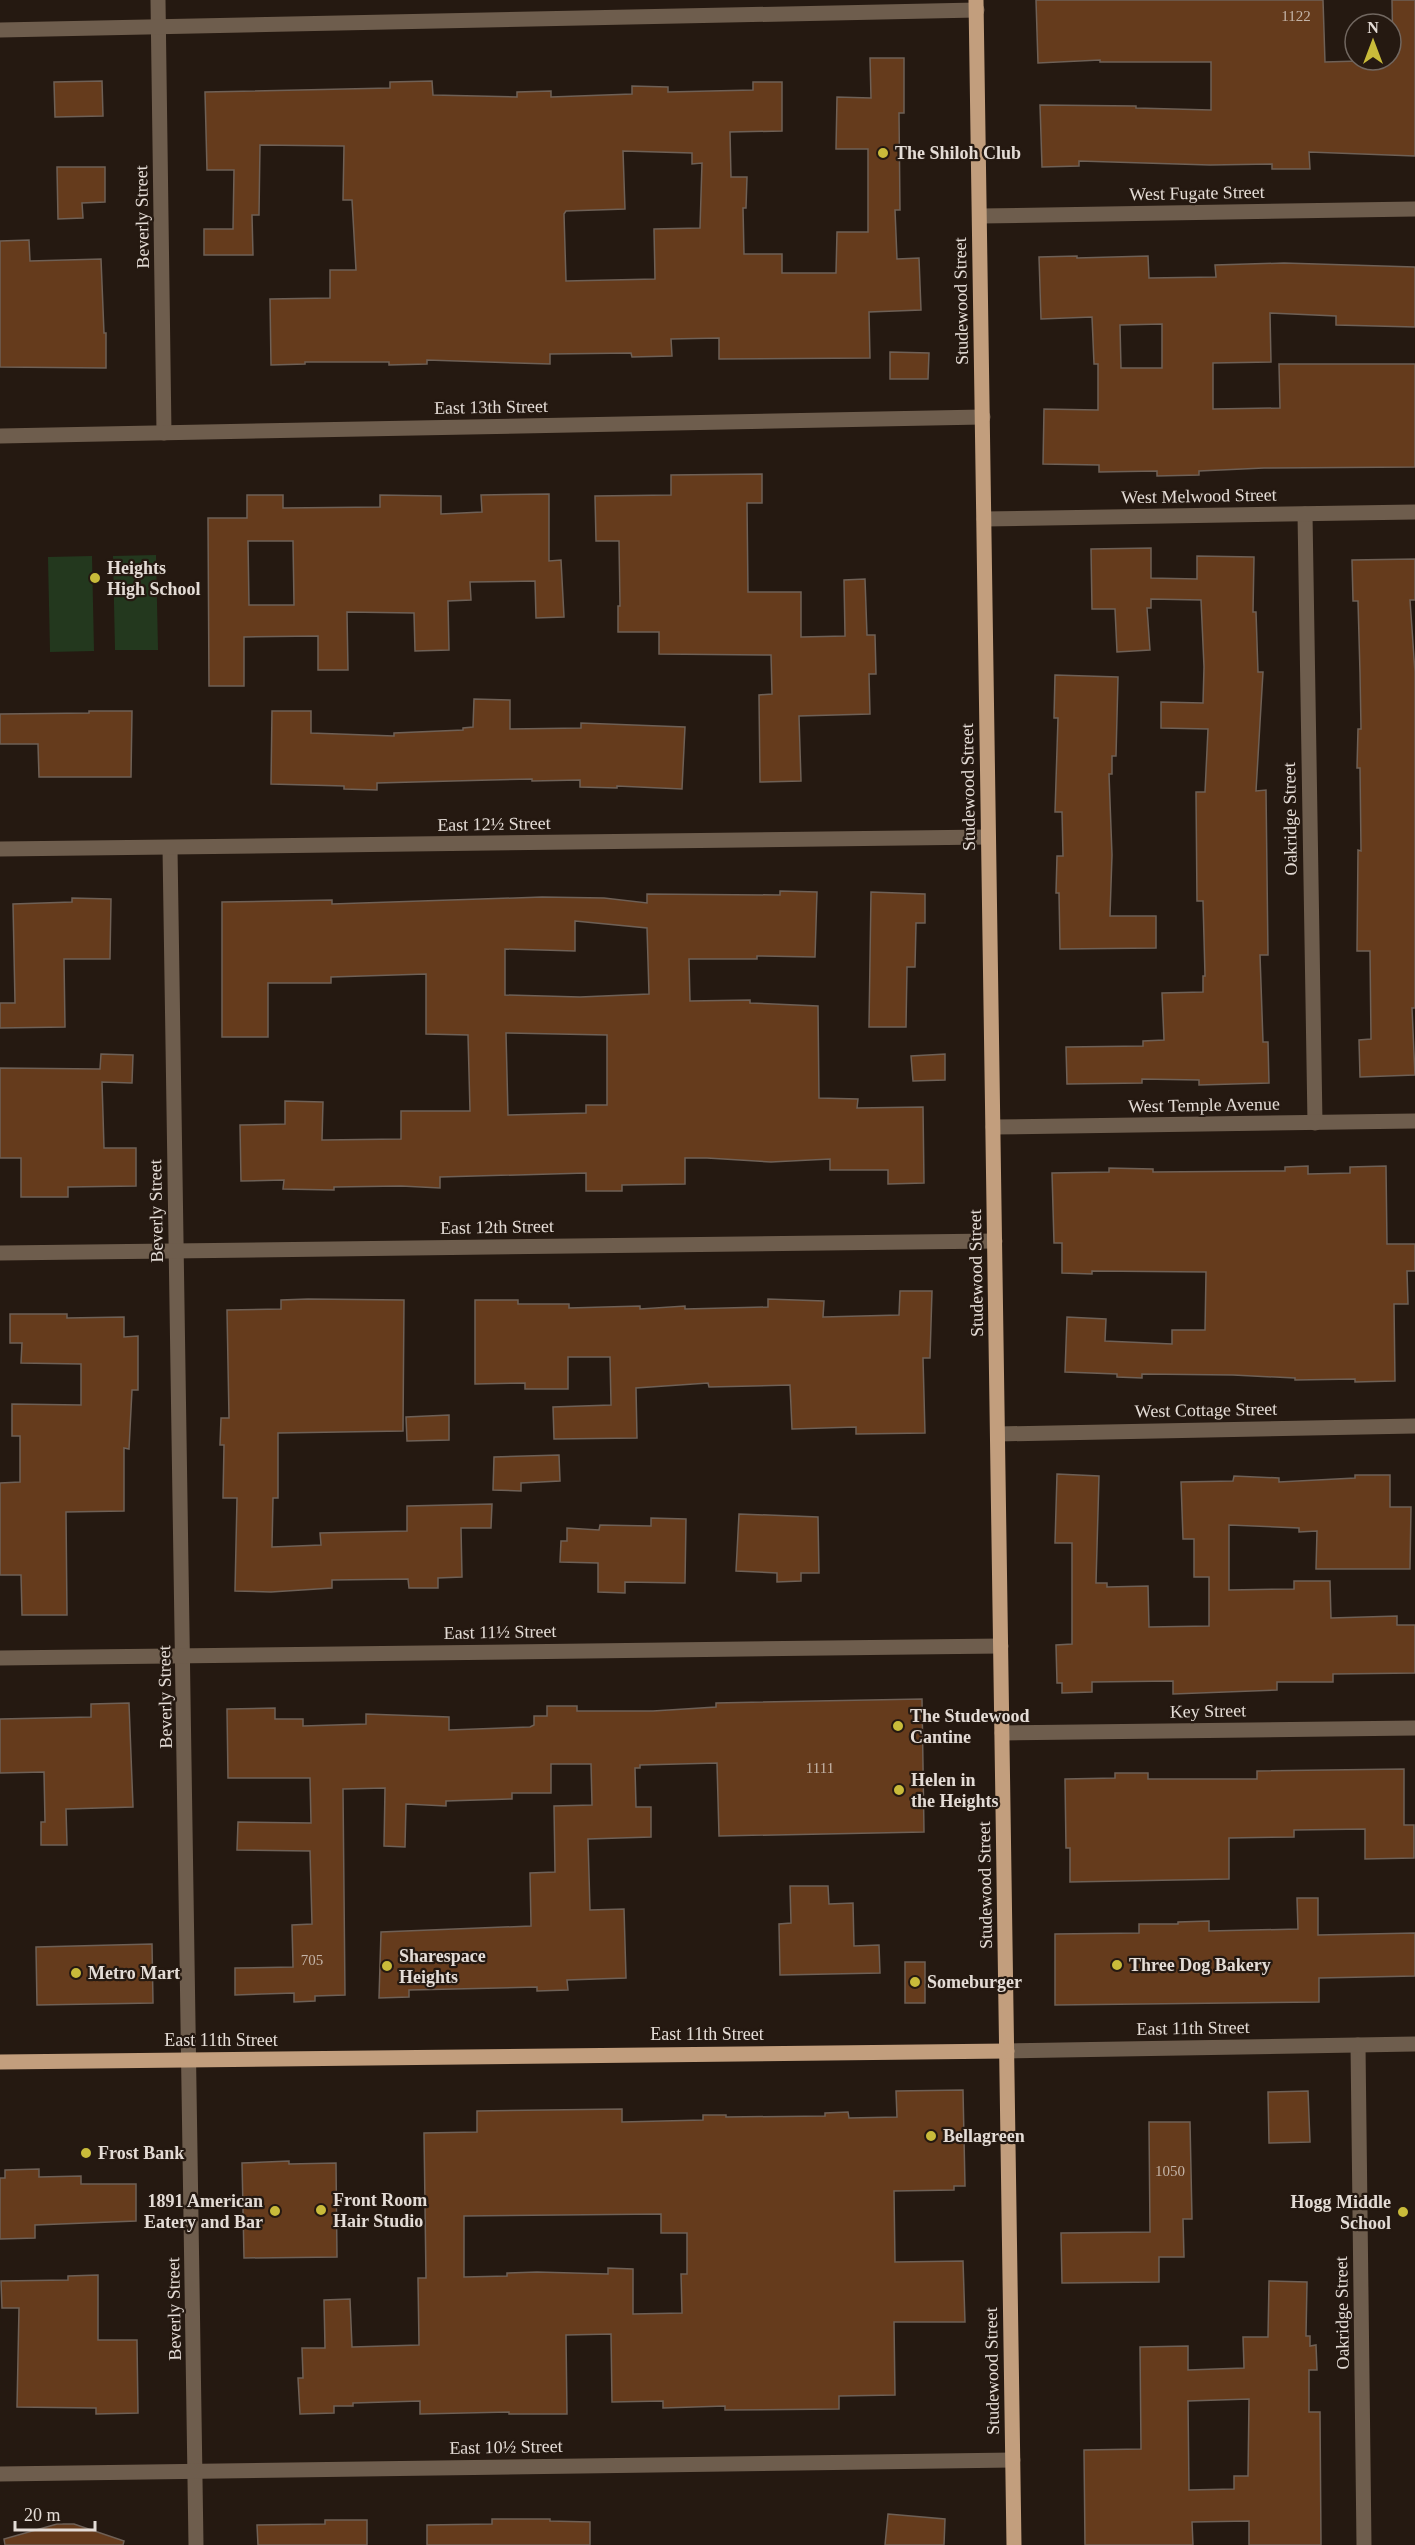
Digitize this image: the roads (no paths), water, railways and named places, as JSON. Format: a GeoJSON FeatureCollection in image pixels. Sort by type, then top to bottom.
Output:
{"type":"FeatureCollection","features":[{"type":"Feature","properties":{"kind":"main road","name":"Studewood Street"},"geometry":{"type":"LineString","coordinates":[[976,5],[1014,2545]]}},
{"type":"Feature","properties":{"kind":"main road","name":"East 11th Street"},"geometry":{"type":"LineString","coordinates":[[0,2062],[1007,2051]]}},
{"type":"Feature","properties":{"kind":"street","name":"Beverly Street"},"geometry":{"type":"LineString","coordinates":[[158,0],[165,433]]}},
{"type":"Feature","properties":{"kind":"street"},"geometry":{"type":"LineString","coordinates":[[0,30],[976,5]]}},
{"type":"Feature","properties":{"kind":"street","name":"West Fugate Street"},"geometry":{"type":"LineString","coordinates":[[980,216],[1415,209]]}},
{"type":"Feature","properties":{"kind":"street","name":"East 13th Street"},"geometry":{"type":"LineString","coordinates":[[0,436],[983,417]]}},
{"type":"Feature","properties":{"kind":"street","name":"West Melwood Street"},"geometry":{"type":"LineString","coordinates":[[984,519],[1415,512]]}},
{"type":"Feature","properties":{"kind":"street","name":"Oakridge Street"},"geometry":{"type":"LineString","coordinates":[[1305,514],[1315,1123]]}},
{"type":"Feature","properties":{"kind":"street","name":"East 12½ Street"},"geometry":{"type":"LineString","coordinates":[[0,849],[988,837]]}},
{"type":"Feature","properties":{"kind":"street","name":"Beverly Street"},"geometry":{"type":"LineString","coordinates":[[170,848],[196,2545]]}},
{"type":"Feature","properties":{"kind":"street","name":"West Temple Avenue"},"geometry":{"type":"LineString","coordinates":[[993,1127],[1415,1121]]}},
{"type":"Feature","properties":{"kind":"street","name":"East 12th Street"},"geometry":{"type":"LineString","coordinates":[[0,1253],[995,1241]]}},
{"type":"Feature","properties":{"kind":"street","name":"West Cottage Street"},"geometry":{"type":"LineString","coordinates":[[998,1434],[1415,1426]]}},
{"type":"Feature","properties":{"kind":"street","name":"East 11½ Street"},"geometry":{"type":"LineString","coordinates":[[0,1658],[1001,1646]]}},
{"type":"Feature","properties":{"kind":"street","name":"Key Street"},"geometry":{"type":"LineString","coordinates":[[1002,1733],[1415,1728]]}},
{"type":"Feature","properties":{"kind":"street","name":"East 11th Street"},"geometry":{"type":"LineString","coordinates":[[1007,2051],[1415,2044]]}},
{"type":"Feature","properties":{"kind":"street","name":"Oakridge Street"},"geometry":{"type":"LineString","coordinates":[[1358,2045],[1364,2545]]}},
{"type":"Feature","properties":{"kind":"street","name":"East 10½ Street"},"geometry":{"type":"LineString","coordinates":[[0,2474],[1013,2460]]}},
{"type":"Feature","properties":{"kind":"place","name":"The Shiloh Club"},"geometry":{"type":"Point","coordinates":[883,153]}},
{"type":"Feature","properties":{"kind":"place","name":"Heights High School"},"geometry":{"type":"Point","coordinates":[95,578]}},
{"type":"Feature","properties":{"kind":"place","name":"The Studewood Cantine"},"geometry":{"type":"Point","coordinates":[898,1726]}},
{"type":"Feature","properties":{"kind":"place","name":"Helen in the Heights"},"geometry":{"type":"Point","coordinates":[899,1790]}},
{"type":"Feature","properties":{"kind":"place","name":"Three Dog Bakery"},"geometry":{"type":"Point","coordinates":[1117,1965]}},
{"type":"Feature","properties":{"kind":"place","name":"Sharespace Heights"},"geometry":{"type":"Point","coordinates":[387,1966]}},
{"type":"Feature","properties":{"kind":"place","name":"Metro Mart"},"geometry":{"type":"Point","coordinates":[76,1973]}},
{"type":"Feature","properties":{"kind":"place","name":"Someburger"},"geometry":{"type":"Point","coordinates":[915,1982]}},
{"type":"Feature","properties":{"kind":"place","name":"Bellagreen"},"geometry":{"type":"Point","coordinates":[931,2136]}},
{"type":"Feature","properties":{"kind":"place","name":"Frost Bank"},"geometry":{"type":"Point","coordinates":[86,2153]}},
{"type":"Feature","properties":{"kind":"place","name":"Front Room Hair Studio"},"geometry":{"type":"Point","coordinates":[321,2210]}},
{"type":"Feature","properties":{"kind":"place","name":"1891 American Eatery and Bar"},"geometry":{"type":"Point","coordinates":[275,2211]}},
{"type":"Feature","properties":{"kind":"place","name":"Hogg Middle School"},"geometry":{"type":"Point","coordinates":[1403,2212]}}]}
